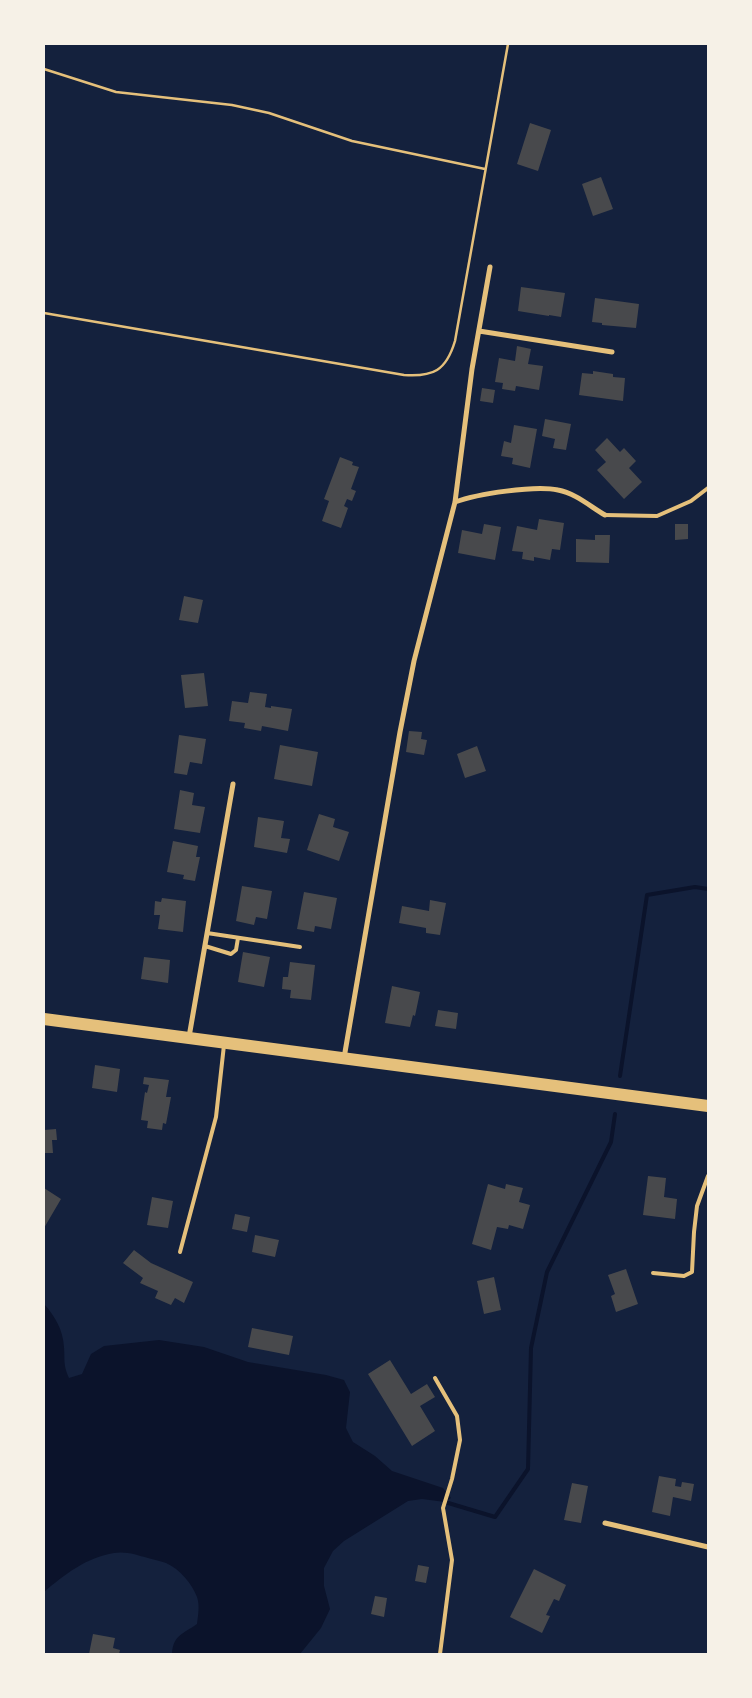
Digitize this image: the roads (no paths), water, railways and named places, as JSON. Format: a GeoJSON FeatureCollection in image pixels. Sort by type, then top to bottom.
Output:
{"type":"FeatureCollection","features":[{"type":"Feature","properties":{"kind":"main road"},"geometry":{"type":"LineString","coordinates":[[44,1018],[708,1106]]}},
{"type":"Feature","properties":{"kind":"street"},"geometry":{"type":"LineString","coordinates":[[344,1059],[414,661],[454,502],[472,369],[490,267]]}},
{"type":"Feature","properties":{"kind":"street"},"geometry":{"type":"LineString","coordinates":[[480,331],[612,352]]}},
{"type":"Feature","properties":{"kind":"street"},"geometry":{"type":"LineString","coordinates":[[454,502],[468,497],[524,490],[557,490],[570,494],[605,515]]}},
{"type":"Feature","properties":{"kind":"street"},"geometry":{"type":"LineString","coordinates":[[189,1038],[233,784]]}},
{"type":"Feature","properties":{"kind":"street"},"geometry":{"type":"LineString","coordinates":[[605,1524],[708,1547]]}},
{"type":"Feature","properties":{"kind":"lane"},"geometry":{"type":"LineString","coordinates":[[605,515],[657,516],[691,501],[708,488]]}},
{"type":"Feature","properties":{"kind":"lane"},"geometry":{"type":"LineString","coordinates":[[207,933],[300,947]]}},
{"type":"Feature","properties":{"kind":"lane"},"geometry":{"type":"LineString","coordinates":[[205,946],[231,954],[236,950],[238,938]]}},
{"type":"Feature","properties":{"kind":"lane"},"geometry":{"type":"LineString","coordinates":[[180,1252],[216,1117],[224,1043]]}},
{"type":"Feature","properties":{"kind":"lane"},"geometry":{"type":"LineString","coordinates":[[654,1273],[684,1276],[692,1272],[697,1206],[708,1176]]}},
{"type":"Feature","properties":{"kind":"lane"},"geometry":{"type":"LineString","coordinates":[[435,1378],[457,1416],[460,1440],[452,1479],[443,1508],[452,1560],[440,1654]]}},
{"type":"Feature","properties":{"kind":"water"},"geometry":{"type":"Polygon","coordinates":[[[44,1304],[52,1313],[60,1329],[65,1366],[69,1378],[82,1374],[91,1354],[104,1346],[159,1340],[204,1347],[248,1362],[326,1375],[344,1380],[350,1392],[346,1428],[353,1442],[375,1456],[392,1471],[443,1488],[451,1498],[445,1502],[422,1499],[408,1501],[344,1541],[333,1551],[324,1568],[324,1586],[330,1609],[321,1628],[300,1654],[172,1654],[174,1643],[177,1639],[197,1624],[198,1603],[195,1592],[189,1582],[181,1573],[166,1563],[127,1553],[104,1555],[76,1568],[44,1592],[44,1304]]]}},
{"type":"Feature","properties":{"kind":"waterway"},"geometry":{"type":"LineString","coordinates":[[620,1076],[647,895],[695,887],[708,889]]}},
{"type":"Feature","properties":{"kind":"waterway"},"geometry":{"type":"LineString","coordinates":[[445,1502],[495,1517],[528,1469],[531,1348],[547,1272],[611,1142],[615,1114]]}}]}
